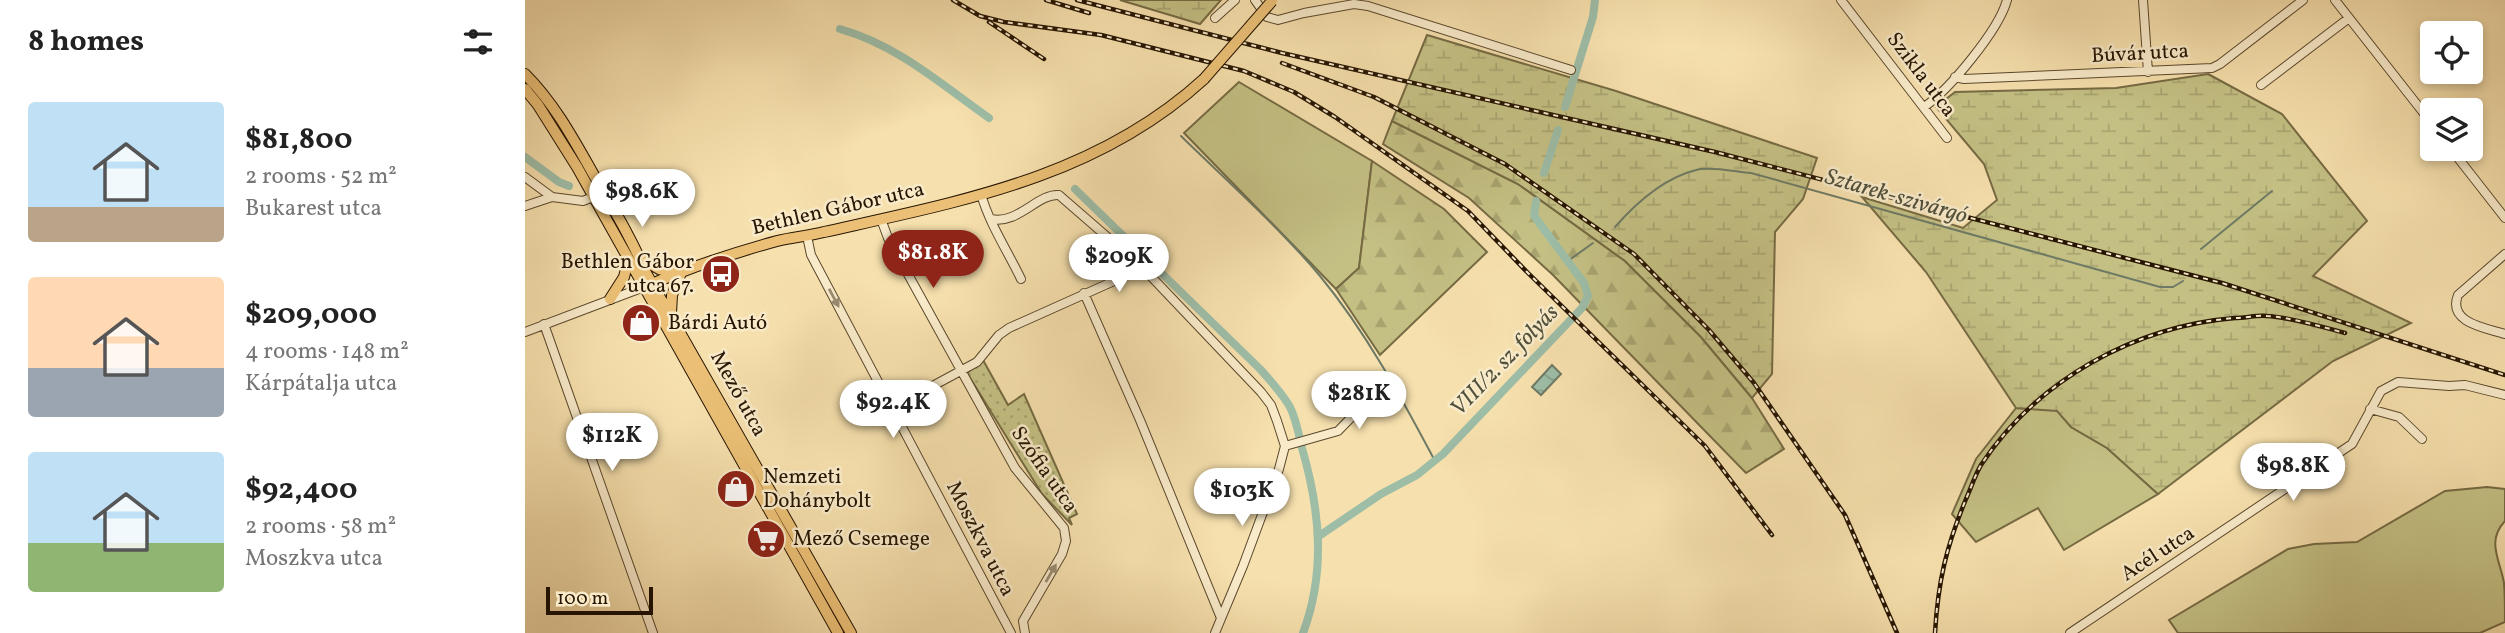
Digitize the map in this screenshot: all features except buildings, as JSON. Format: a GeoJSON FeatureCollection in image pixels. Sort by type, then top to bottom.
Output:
{"type":"FeatureCollection","features":[{"type":"Feature","properties":{"kind":"main road","name":"Bethlen Gábor utca"},"geometry":{"type":"LineString","coordinates":[[648,285],[780,241],[981,194],[1071,164],[1118,141],[1162,114],[1204,79],[1273,1]]}},
{"type":"Feature","properties":{"kind":"main road"},"geometry":{"type":"LineString","coordinates":[[525,74],[547,98],[565,124],[640,258],[648,285]]}},
{"type":"Feature","properties":{"kind":"main road"},"geometry":{"type":"LineString","coordinates":[[525,89],[552,125],[628,261],[648,285]]}},
{"type":"Feature","properties":{"kind":"main road"},"geometry":{"type":"LineString","coordinates":[[640,258],[659,268],[681,273],[672,295],[671,315]]}},
{"type":"Feature","properties":{"kind":"main road"},"geometry":{"type":"LineString","coordinates":[[610,299],[624,277],[628,261]]}},
{"type":"Feature","properties":{"kind":"main road","name":"Mező utca"},"geometry":{"type":"LineString","coordinates":[[648,285],[671,315],[851,633]]}},
{"type":"Feature","properties":{"kind":"main road","name":"Mező utca"},"geometry":{"type":"LineString","coordinates":[[648,285],[838,633]]}},
{"type":"Feature","properties":{"kind":"street"},"geometry":{"type":"LineString","coordinates":[[1215,18],[1235,0]]}},
{"type":"Feature","properties":{"kind":"street"},"geometry":{"type":"LineString","coordinates":[[1255,0],[1267,17],[1278,20],[1354,4],[1368,6],[1571,71]]}},
{"type":"Feature","properties":{"kind":"street"},"geometry":{"type":"LineString","coordinates":[[1924,107],[1937,98],[1998,22],[2007,0]]}},
{"type":"Feature","properties":{"kind":"street"},"geometry":{"type":"LineString","coordinates":[[2143,0],[2148,72]]}},
{"type":"Feature","properties":{"kind":"street","name":"Búvár utca"},"geometry":{"type":"LineString","coordinates":[[1955,77],[1964,79],[2213,68],[2303,0]]}},
{"type":"Feature","properties":{"kind":"street"},"geometry":{"type":"LineString","coordinates":[[2335,0],[2420,108]]}},
{"type":"Feature","properties":{"kind":"street","name":"Szikla utca"},"geometry":{"type":"LineString","coordinates":[[1844,1],[1947,138]]}},
{"type":"Feature","properties":{"kind":"street"},"geometry":{"type":"LineString","coordinates":[[2261,85],[2349,18]]}},
{"type":"Feature","properties":{"kind":"street"},"geometry":{"type":"LineString","coordinates":[[2460,161],[2505,218]]}},
{"type":"Feature","properties":{"kind":"street"},"geometry":{"type":"LineString","coordinates":[[525,177],[551,197]]}},
{"type":"Feature","properties":{"kind":"street"},"geometry":{"type":"LineString","coordinates":[[981,194],[984,209],[1021,279]]}},
{"type":"Feature","properties":{"kind":"street"},"geometry":{"type":"LineString","coordinates":[[991,219],[999,220],[1032,208],[1046,197],[1059,195],[1143,268],[1271,405],[1285,446],[1243,566],[1215,633]]}},
{"type":"Feature","properties":{"kind":"street"},"geometry":{"type":"LineString","coordinates":[[525,205],[551,197],[583,201],[593,197]]}},
{"type":"Feature","properties":{"kind":"street","name":"Szófia utca"},"geometry":{"type":"LineString","coordinates":[[881,219],[888,238],[1015,468],[1064,528],[1066,541],[1062,554],[1023,621],[1024,630],[1010,632]]}},
{"type":"Feature","properties":{"kind":"street","name":"Moszkva utca"},"geometry":{"type":"LineString","coordinates":[[807,236],[811,255],[1010,632]]}},
{"type":"Feature","properties":{"kind":"street"},"geometry":{"type":"LineString","coordinates":[[2505,254],[2458,295],[2455,303],[2463,320],[2505,334]]}},
{"type":"Feature","properties":{"kind":"street"},"geometry":{"type":"LineString","coordinates":[[892,408],[977,362],[999,335],[1009,328],[1143,268]]}},
{"type":"Feature","properties":{"kind":"street","name":"Bethlen Gábor utca"},"geometry":{"type":"LineString","coordinates":[[525,332],[648,285]]}},
{"type":"Feature","properties":{"kind":"street"},"geometry":{"type":"LineString","coordinates":[[1084,293],[1145,432],[1221,618]]}},
{"type":"Feature","properties":{"kind":"street"},"geometry":{"type":"LineString","coordinates":[[544,324],[653,633]]}},
{"type":"Feature","properties":{"kind":"street"},"geometry":{"type":"LineString","coordinates":[[1285,446],[1338,431],[1386,382]]}},
{"type":"Feature","properties":{"kind":"street","name":"Acél utca"},"geometry":{"type":"LineString","coordinates":[[2070,633],[2352,444],[2381,391],[2398,382],[2465,385],[2505,395]]}},
{"type":"Feature","properties":{"kind":"street"},"geometry":{"type":"LineString","coordinates":[[2370,409],[2399,417],[2422,439]]}},
{"type":"Feature","properties":{"kind":"green space"},"geometry":{"type":"Polygon","coordinates":[[[1120,0],[1221,0],[1200,24],[1120,0]]]}},
{"type":"Feature","properties":{"kind":"green space"},"geometry":{"type":"Polygon","coordinates":[[[1427,35],[1616,91],[1817,158],[1803,199],[1775,232],[1772,374],[1752,398],[1701,337],[1625,261],[1518,184],[1392,121],[1427,35]]]}},
{"type":"Feature","properties":{"kind":"green space"},"geometry":{"type":"Polygon","coordinates":[[[2208,74],[2282,114],[2367,221],[2313,276],[2411,323],[2333,361],[2158,494],[2107,448],[2071,427],[2057,411],[2016,408],[1926,272],[1862,197],[1963,228],[1997,200],[1984,164],[1936,107],[1955,92],[2116,88],[2208,74]]]}},
{"type":"Feature","properties":{"kind":"green space"},"geometry":{"type":"Polygon","coordinates":[[[1239,82],[1372,161],[1359,268],[1336,289],[1184,133],[1239,82]]]}},
{"type":"Feature","properties":{"kind":"green space"},"geometry":{"type":"Polygon","coordinates":[[[1392,121],[1518,184],[1625,261],[1701,337],[1752,398],[1784,449],[1746,473],[1553,275],[1469,198],[1383,144],[1392,121]]]}},
{"type":"Feature","properties":{"kind":"green space"},"geometry":{"type":"Polygon","coordinates":[[[1372,161],[1444,209],[1487,252],[1380,355],[1336,289],[1359,268],[1372,161]]]}},
{"type":"Feature","properties":{"kind":"green space"},"geometry":{"type":"Polygon","coordinates":[[[983,360],[1008,405],[1024,394],[1077,514],[1069,518],[1072,525],[1042,494],[967,373],[983,360]]]}},
{"type":"Feature","properties":{"kind":"green space"},"geometry":{"type":"Polygon","coordinates":[[[2016,408],[2057,410],[2071,427],[2107,448],[2158,494],[2064,550],[2038,508],[1976,542],[1952,514],[1976,459],[2016,408]]]}},
{"type":"Feature","properties":{"kind":"green space"},"geometry":{"type":"Polygon","coordinates":[[[2487,487],[2505,489],[2505,521],[2499,528],[2495,543],[2504,583],[2505,622],[2480,633],[2178,633],[2169,620],[2288,549],[2314,544],[2357,542],[2445,491],[2487,487]]]}},
{"type":"Feature","properties":{"kind":"water"},"geometry":{"type":"Polygon","coordinates":[[[1552,365],[1561,374],[1541,395],[1532,387],[1552,365]]]}},
{"type":"Feature","properties":{"kind":"waterway","name":"VIII/2. sz. folyás"},"geometry":{"type":"LineString","coordinates":[[1565,107],[1593,17],[1595,0]]}},
{"type":"Feature","properties":{"kind":"waterway"},"geometry":{"type":"LineString","coordinates":[[840,29],[900,55],[989,118]]}},
{"type":"Feature","properties":{"kind":"waterway","name":"VIII/2. sz. folyás"},"geometry":{"type":"LineString","coordinates":[[1544,173],[1558,130]]}},
{"type":"Feature","properties":{"kind":"waterway"},"geometry":{"type":"LineString","coordinates":[[1181,136],[1287,240],[1337,297],[1382,366],[1435,461]]}},
{"type":"Feature","properties":{"kind":"waterway"},"geometry":{"type":"LineString","coordinates":[[525,157],[559,182],[569,186]]}},
{"type":"Feature","properties":{"kind":"waterway","name":"Sztarek-szivárgó"},"geometry":{"type":"LineString","coordinates":[[1615,227],[1641,201],[1673,179],[1702,169],[1723,170],[1751,173],[2160,287],[2173,287],[2183,281]]}},
{"type":"Feature","properties":{"kind":"waterway"},"geometry":{"type":"LineString","coordinates":[[1075,189],[1260,369],[1290,407],[1313,494],[1318,541],[1315,587],[1303,633]]}},
{"type":"Feature","properties":{"kind":"waterway","name":"Sztarek-szivárgó"},"geometry":{"type":"LineString","coordinates":[[2201,249],[2272,191]]}},
{"type":"Feature","properties":{"kind":"waterway","name":"VIII/2. sz. folyás"},"geometry":{"type":"LineString","coordinates":[[1319,536],[1381,494],[1417,475],[1443,454],[1582,308],[1588,296],[1584,283],[1534,215],[1536,201]]}},
{"type":"Feature","properties":{"kind":"waterway","name":"Sztarek-szivárgó"},"geometry":{"type":"LineString","coordinates":[[1568,261],[1593,243]]}},
{"type":"Feature","properties":{"kind":"railway"},"geometry":{"type":"LineString","coordinates":[[953,0],[980,16],[1004,22],[1101,35],[1244,71],[1294,92],[1335,117],[1468,211],[1705,446],[1772,535]]}},
{"type":"Feature","properties":{"kind":"railway"},"geometry":{"type":"LineString","coordinates":[[1046,0],[1089,13]]}},
{"type":"Feature","properties":{"kind":"railway"},"geometry":{"type":"LineString","coordinates":[[1077,0],[1282,53],[1715,152],[2222,283],[2505,375]]}},
{"type":"Feature","properties":{"kind":"railway"},"geometry":{"type":"LineString","coordinates":[[989,22],[1044,59]]}},
{"type":"Feature","properties":{"kind":"railway"},"geometry":{"type":"LineString","coordinates":[[1282,63],[1374,97],[1505,164],[1634,254],[1709,330],[1754,383],[1845,515],[1897,633]]}},
{"type":"Feature","properties":{"kind":"railway"},"geometry":{"type":"LineString","coordinates":[[1935,633],[1938,597],[1948,549],[1979,469],[2004,435],[2030,407],[2060,383],[2125,346],[2161,332],[2198,323],[2267,316],[2296,320],[2345,333]]}},
{"type":"Feature","properties":{"kind":"place","name":"Bethlen Gábor utca 67."},"geometry":{"type":"Point","coordinates":[721,274]}},
{"type":"Feature","properties":{"kind":"place","name":"Bárdi Autó"},"geometry":{"type":"Point","coordinates":[641,323]}},
{"type":"Feature","properties":{"kind":"place","name":"Nemzeti Dohánybolt"},"geometry":{"type":"Point","coordinates":[736,489]}},
{"type":"Feature","properties":{"kind":"place","name":"Mező Csemege"},"geometry":{"type":"Point","coordinates":[766,539]}}]}
